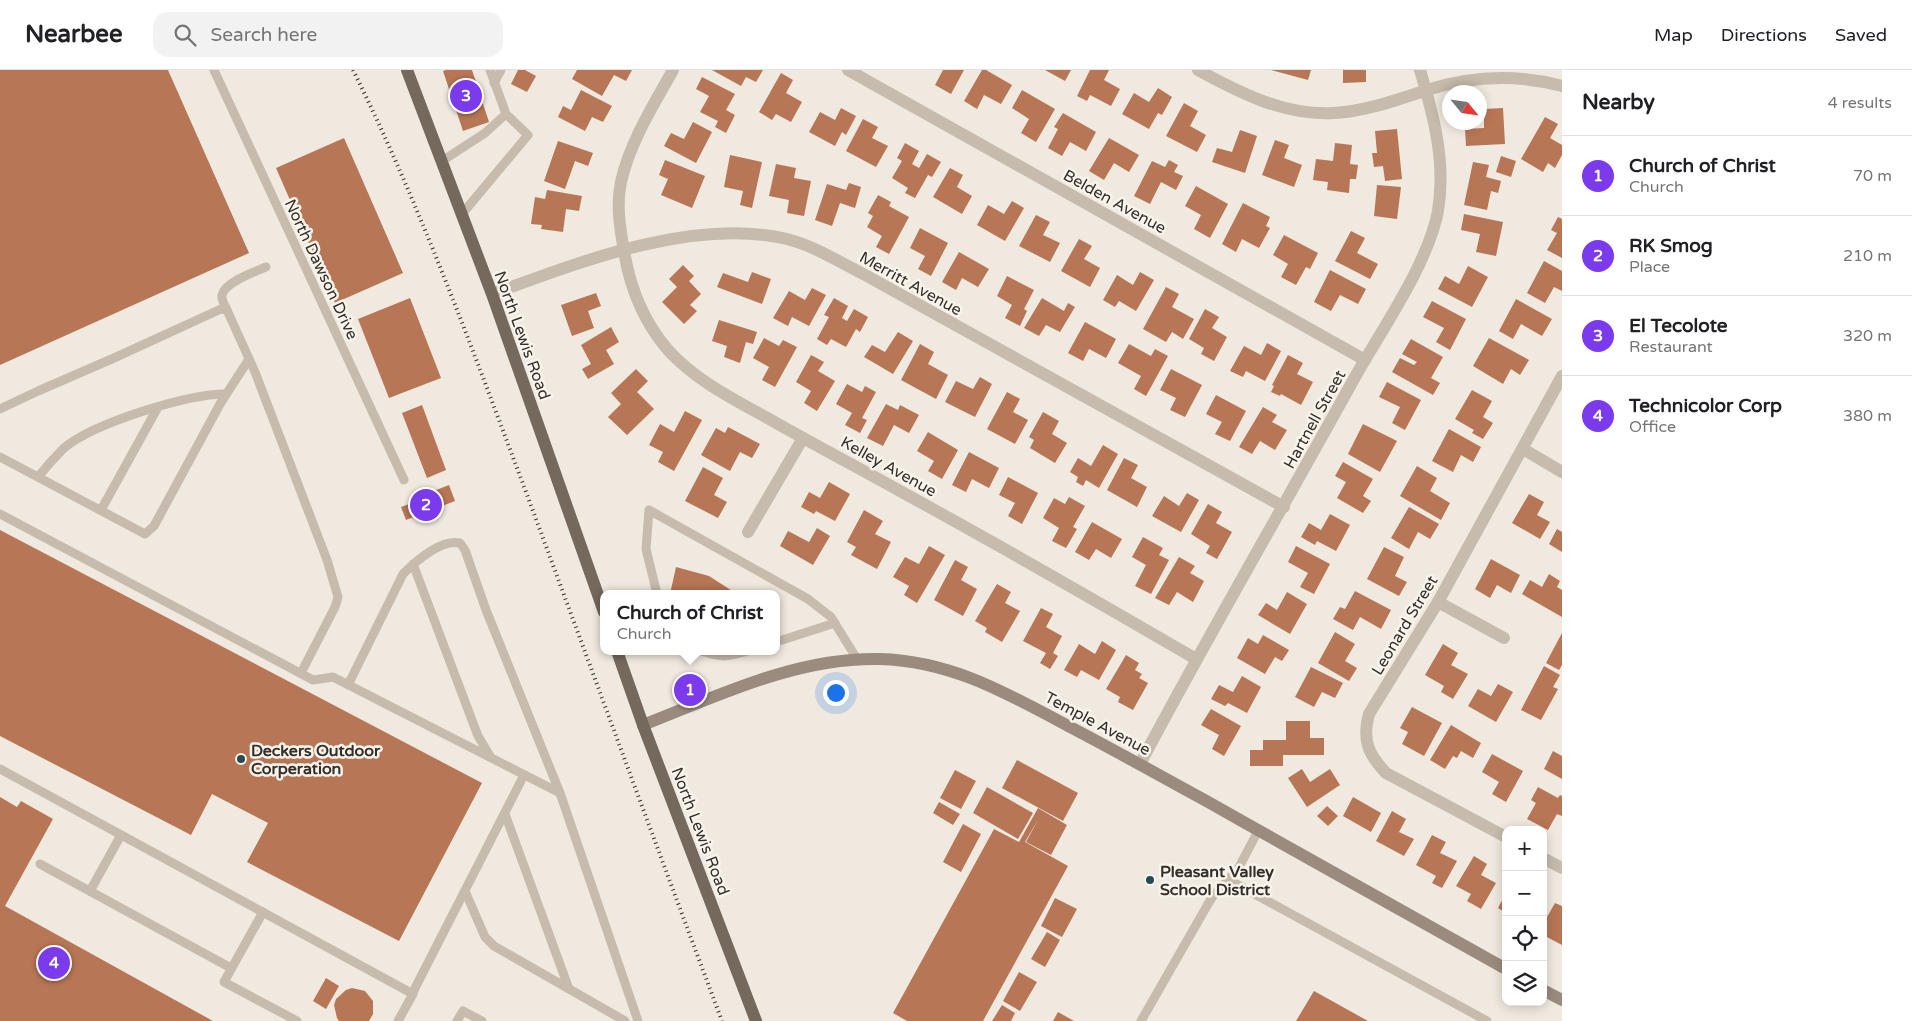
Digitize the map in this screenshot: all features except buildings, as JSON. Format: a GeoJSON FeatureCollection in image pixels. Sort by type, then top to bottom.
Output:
{"type":"FeatureCollection","features":[{"type":"Feature","properties":{"kind":"main road","name":"North Lewis Road"},"geometry":{"type":"LineString","coordinates":[[407,70],[492,294],[600,601]]}},
{"type":"Feature","properties":{"kind":"main road","name":"North Lewis Road"},"geometry":{"type":"LineString","coordinates":[[618,655],[643,725],[756,1021]]}},
{"type":"Feature","properties":{"kind":"main road","name":"Temple Avenue"},"geometry":{"type":"LineString","coordinates":[[643,725],[787,671],[825,662],[857,659],[914,662],[950,670],[983,682],[1140,764],[1502,967]]}},
{"type":"Feature","properties":{"kind":"main road"},"geometry":{"type":"LineString","coordinates":[[1547,992],[1562,1000]]}},
{"type":"Feature","properties":{"kind":"street","name":"Kelley Avenue"},"geometry":{"type":"LineString","coordinates":[[673,70],[632,149],[621,183],[619,218],[627,272],[641,309],[653,331],[669,350],[684,365],[711,385],[802,438],[971,530],[1196,659]]}},
{"type":"Feature","properties":{"kind":"street","name":"Belden Avenue"},"geometry":{"type":"LineString","coordinates":[[848,70],[1365,360]]}},
{"type":"Feature","properties":{"kind":"street"},"geometry":{"type":"LineString","coordinates":[[1198,70],[1237,92],[1252,98],[1273,105],[1321,113],[1368,108],[1401,100],[1426,90],[1473,80],[1498,78],[1544,81],[1562,86]]}},
{"type":"Feature","properties":{"kind":"street","name":"Hartnell Street"},"geometry":{"type":"LineString","coordinates":[[1140,764],[1196,659],[1284,507],[1405,290],[1425,250],[1435,224],[1441,186],[1441,160],[1438,136],[1420,70]]}},
{"type":"Feature","properties":{"kind":"street","name":"Merritt Avenue"},"geometry":{"type":"LineString","coordinates":[[492,294],[623,250],[692,237],[726,234],[759,235],[800,243],[866,276],[1284,507]]}},
{"type":"Feature","properties":{"kind":"street","name":"Leonard Street"},"geometry":{"type":"LineString","coordinates":[[1502,835],[1386,773],[1376,762],[1367,744],[1366,734],[1370,714],[1438,602],[1562,376]]}},
{"type":"Feature","properties":{"kind":"street"},"geometry":{"type":"LineString","coordinates":[[748,532],[802,438]]}},
{"type":"Feature","properties":{"kind":"street"},"geometry":{"type":"LineString","coordinates":[[1522,449],[1562,472]]}},
{"type":"Feature","properties":{"kind":"street"},"geometry":{"type":"LineString","coordinates":[[1438,602],[1504,638]]}},
{"type":"Feature","properties":{"kind":"street"},"geometry":{"type":"LineString","coordinates":[[1547,860],[1562,868]]}},
{"type":"Feature","properties":{"kind":"lane","name":"North Dawson Drive"},"geometry":{"type":"LineString","coordinates":[[214,70],[404,480]]}},
{"type":"Feature","properties":{"kind":"lane"},"geometry":{"type":"LineString","coordinates":[[462,214],[528,135],[506,114],[490,70]]}},
{"type":"Feature","properties":{"kind":"lane"},"geometry":{"type":"LineString","coordinates":[[494,83],[501,70]]}},
{"type":"Feature","properties":{"kind":"lane"},"geometry":{"type":"LineString","coordinates":[[442,161],[485,133],[506,114]]}},
{"type":"Feature","properties":{"kind":"lane"},"geometry":{"type":"LineString","coordinates":[[266,267],[227,286],[222,294],[222,301],[249,359],[327,560],[338,597],[335,607],[301,673]]}},
{"type":"Feature","properties":{"kind":"lane"},"geometry":{"type":"LineString","coordinates":[[0,410],[38,390],[114,358],[220,309],[227,310]]}},
{"type":"Feature","properties":{"kind":"lane"},"geometry":{"type":"LineString","coordinates":[[0,457],[144,534],[150,532],[226,394],[249,359]]}},
{"type":"Feature","properties":{"kind":"lane"},"geometry":{"type":"LineString","coordinates":[[38,477],[65,448],[95,431],[177,400],[212,394],[226,394]]}},
{"type":"Feature","properties":{"kind":"lane"},"geometry":{"type":"LineString","coordinates":[[101,510],[158,407]]}},
{"type":"Feature","properties":{"kind":"lane"},"geometry":{"type":"LineString","coordinates":[[656,590],[646,549],[649,510],[808,599],[832,617],[857,659]]}},
{"type":"Feature","properties":{"kind":"lane"},"geometry":{"type":"LineString","coordinates":[[0,514],[313,680],[333,677],[560,793]]}},
{"type":"Feature","properties":{"kind":"lane"},"geometry":{"type":"LineString","coordinates":[[348,685],[404,574],[413,564],[433,550],[454,542],[460,543],[465,550],[486,610],[560,793],[638,1021]]}},
{"type":"Feature","properties":{"kind":"lane"},"geometry":{"type":"LineString","coordinates":[[413,564],[478,736],[491,758]]}},
{"type":"Feature","properties":{"kind":"lane"},"geometry":{"type":"LineString","coordinates":[[780,641],[835,623]]}},
{"type":"Feature","properties":{"kind":"lane"},"geometry":{"type":"LineString","coordinates":[[713,655],[718,657],[735,655]]}},
{"type":"Feature","properties":{"kind":"lane"},"geometry":{"type":"LineString","coordinates":[[0,769],[412,994]]}},
{"type":"Feature","properties":{"kind":"lane"},"geometry":{"type":"LineString","coordinates":[[398,1021],[524,775]]}},
{"type":"Feature","properties":{"kind":"lane"},"geometry":{"type":"LineString","coordinates":[[505,814],[570,989]]}},
{"type":"Feature","properties":{"kind":"lane"},"geometry":{"type":"LineString","coordinates":[[1141,1021],[1214,896],[1238,869],[1258,831]]}},
{"type":"Feature","properties":{"kind":"lane"},"geometry":{"type":"LineString","coordinates":[[90,891],[121,835]]}},
{"type":"Feature","properties":{"kind":"lane"},"geometry":{"type":"LineString","coordinates":[[40,864],[231,968]]}},
{"type":"Feature","properties":{"kind":"lane"},"geometry":{"type":"LineString","coordinates":[[1229,880],[1487,1021]]}},
{"type":"Feature","properties":{"kind":"lane"},"geometry":{"type":"LineString","coordinates":[[465,890],[485,937],[494,946],[625,1021]]}},
{"type":"Feature","properties":{"kind":"lane"},"geometry":{"type":"LineString","coordinates":[[263,912],[224,982],[297,1021]]}},
{"type":"Feature","properties":{"kind":"lane"},"geometry":{"type":"LineString","coordinates":[[457,1021],[463,1011],[482,1021]]}},
{"type":"Feature","properties":{"kind":"railway"},"geometry":{"type":"LineString","coordinates":[[353,70],[401,173],[466,332],[722,1021]]}},
{"type":"Feature","properties":{"kind":"place","name":"El Tecolote"},"geometry":{"type":"Point","coordinates":[466,96]}},
{"type":"Feature","properties":{"kind":"place","name":"RK Smog"},"geometry":{"type":"Point","coordinates":[426,505]}},
{"type":"Feature","properties":{"kind":"place","name":"Church of Christ"},"geometry":{"type":"Point","coordinates":[690,690]}},
{"type":"Feature","properties":{"kind":"place","name":"Deckers Outdoor Corperation"},"geometry":{"type":"Point","coordinates":[241,759]}},
{"type":"Feature","properties":{"kind":"place","name":"Pleasant Valley School District"},"geometry":{"type":"Point","coordinates":[1150,880]}},
{"type":"Feature","properties":{"kind":"place","name":"Technicolor Corp"},"geometry":{"type":"Point","coordinates":[54,963]}}]}
